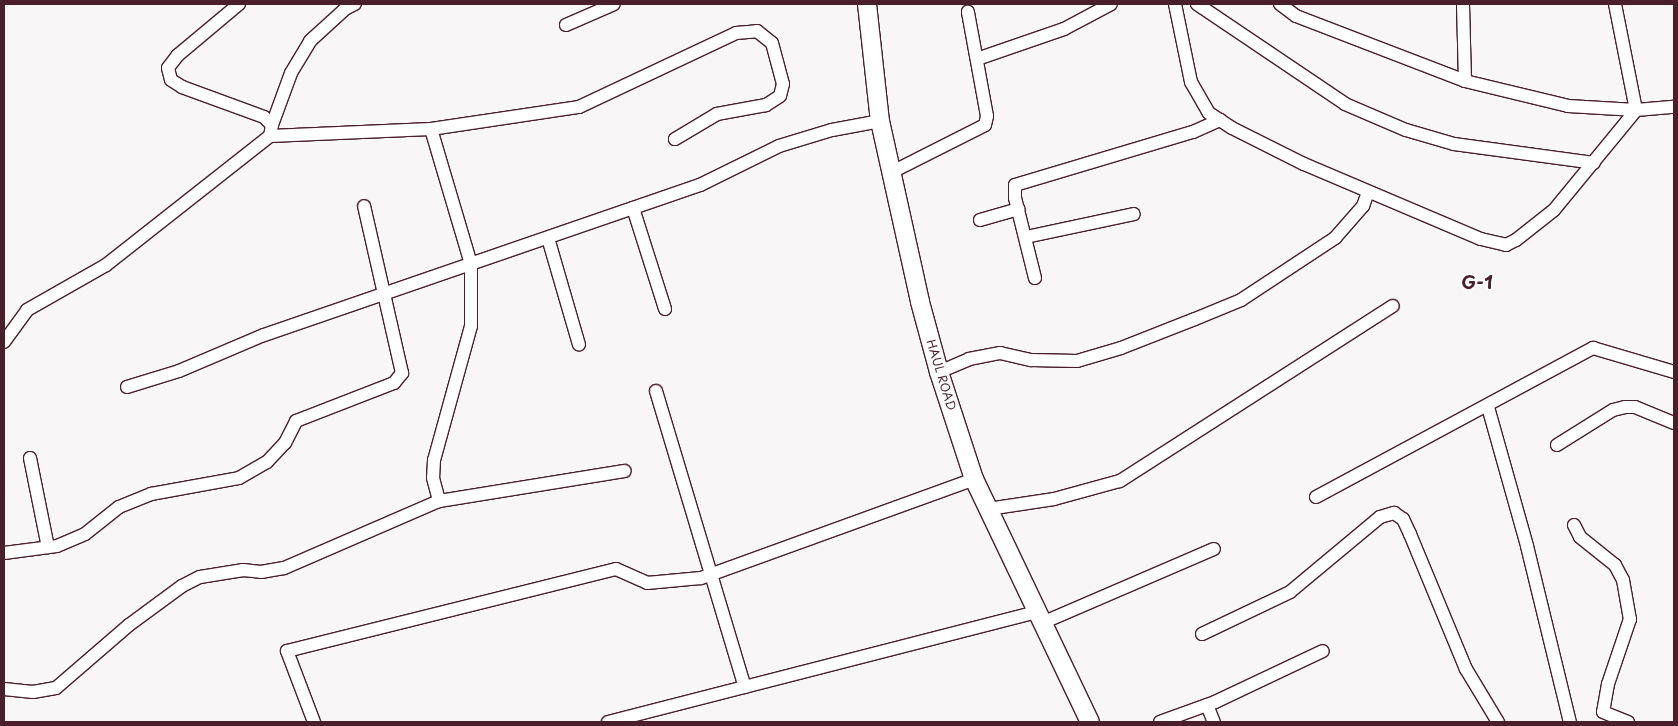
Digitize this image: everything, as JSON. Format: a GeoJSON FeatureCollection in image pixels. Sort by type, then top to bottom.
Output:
{"type":"FeatureCollection","features":[{"type":"Feature","properties":{"kind":"main road","name":"HAUL ROAD"},"geometry":{"type":"LineString","coordinates":[[867,4],[880,121],[920,302],[939,372],[974,479],[1087,721]]}},
{"type":"Feature","properties":{"kind":"street"},"geometry":{"type":"LineString","coordinates":[[239,4],[178,55],[168,68],[171,80],[182,87],[264,117],[271,130]]}},
{"type":"Feature","properties":{"kind":"street"},"geometry":{"type":"LineString","coordinates":[[4,342],[27,310],[106,265],[271,130],[291,73],[310,41],[345,9],[355,4]]}},
{"type":"Feature","properties":{"kind":"street"},"geometry":{"type":"LineString","coordinates":[[566,25],[614,4]]}},
{"type":"Feature","properties":{"kind":"street"},"geometry":{"type":"LineString","coordinates":[[977,59],[1064,29],[1111,4]]}},
{"type":"Feature","properties":{"kind":"street"},"geometry":{"type":"LineString","coordinates":[[1175,4],[1192,82],[1209,113],[1304,164],[1494,244],[1506,245],[1516,240],[1554,210],[1636,110],[1615,4]]}},
{"type":"Feature","properties":{"kind":"street"},"geometry":{"type":"LineString","coordinates":[[1197,4],[1345,104],[1406,130],[1454,144],[1594,163]]}},
{"type":"Feature","properties":{"kind":"street"},"geometry":{"type":"LineString","coordinates":[[1280,4],[1296,16],[1339,34],[1466,81],[1568,106],[1636,110],[1674,107]]}},
{"type":"Feature","properties":{"kind":"street"},"geometry":{"type":"LineString","coordinates":[[1463,4],[1466,81]]}},
{"type":"Feature","properties":{"kind":"street"},"geometry":{"type":"LineString","coordinates":[[892,172],[985,124],[987,116],[968,12]]}},
{"type":"Feature","properties":{"kind":"street"},"geometry":{"type":"LineString","coordinates":[[271,130],[431,129],[579,107],[736,33],[757,31],[772,43],[784,84],[780,96],[766,105],[717,114],[675,139]]}},
{"type":"Feature","properties":{"kind":"street"},"geometry":{"type":"LineString","coordinates":[[1035,278],[1018,209],[1015,185],[1193,132],[1220,120]]}},
{"type":"Feature","properties":{"kind":"street"},"geometry":{"type":"LineString","coordinates":[[127,387],[179,371],[264,335],[700,185],[779,146],[832,130],[880,121]]}},
{"type":"Feature","properties":{"kind":"street"},"geometry":{"type":"LineString","coordinates":[[431,129],[471,264],[471,326],[434,460],[433,478],[439,501]]}},
{"type":"Feature","properties":{"kind":"street"},"geometry":{"type":"LineString","coordinates":[[939,372],[969,359],[1000,353],[1032,360],[1077,361],[1121,348],[1241,300],[1335,238],[1362,206],[1368,192]]}},
{"type":"Feature","properties":{"kind":"street"},"geometry":{"type":"LineString","coordinates":[[4,553],[48,547],[85,534],[119,506],[151,494],[239,478],[268,462],[285,443],[296,421],[394,383],[402,374],[382,294],[364,206]]}},
{"type":"Feature","properties":{"kind":"street"},"geometry":{"type":"LineString","coordinates":[[633,208],[665,309]]}},
{"type":"Feature","properties":{"kind":"street"},"geometry":{"type":"LineString","coordinates":[[980,220],[1018,209]]}},
{"type":"Feature","properties":{"kind":"street"},"geometry":{"type":"LineString","coordinates":[[1026,237],[1134,214]]}},
{"type":"Feature","properties":{"kind":"street"},"geometry":{"type":"LineString","coordinates":[[548,238],[579,345]]}},
{"type":"Feature","properties":{"kind":"street"},"geometry":{"type":"LineString","coordinates":[[988,510],[1054,499],[1120,481],[1393,306]]}},
{"type":"Feature","properties":{"kind":"street"},"geometry":{"type":"LineString","coordinates":[[1316,497],[1488,408],[1593,348],[1674,372]]}},
{"type":"Feature","properties":{"kind":"street"},"geometry":{"type":"LineString","coordinates":[[656,391],[745,687]]}},
{"type":"Feature","properties":{"kind":"street"},"geometry":{"type":"LineString","coordinates":[[1556,446],[1613,410],[1625,407],[1635,407],[1674,424]]}},
{"type":"Feature","properties":{"kind":"street"},"geometry":{"type":"LineString","coordinates":[[1488,408],[1526,546],[1570,722]]}},
{"type":"Feature","properties":{"kind":"street"},"geometry":{"type":"LineString","coordinates":[[30,458],[48,547]]}},
{"type":"Feature","properties":{"kind":"street"},"geometry":{"type":"LineString","coordinates":[[4,689],[33,692],[56,688],[129,625],[182,586],[200,577],[244,570],[261,572],[284,568],[439,501],[625,471]]}},
{"type":"Feature","properties":{"kind":"street"},"geometry":{"type":"LineString","coordinates":[[314,722],[287,651],[616,569],[647,583],[711,574],[974,479]]}},
{"type":"Feature","properties":{"kind":"street"},"geometry":{"type":"LineString","coordinates":[[1202,634],[1290,592],[1380,517],[1394,513],[1403,519],[1466,669],[1498,722]]}},
{"type":"Feature","properties":{"kind":"street"},"geometry":{"type":"LineString","coordinates":[[1574,525],[1580,537],[1615,565],[1623,580],[1630,619],[1608,684],[1603,712],[1628,722]]}},
{"type":"Feature","properties":{"kind":"street"},"geometry":{"type":"LineString","coordinates":[[608,722],[745,687],[1039,618],[1214,550]]}},
{"type":"Feature","properties":{"kind":"street"},"geometry":{"type":"LineString","coordinates":[[1160,722],[1207,705],[1323,651]]}},
{"type":"Feature","properties":{"kind":"street"},"geometry":{"type":"LineString","coordinates":[[1207,705],[1214,722]]}},
{"type":"Feature","properties":{"kind":"district","name":"G-1"},"geometry":{"type":"Point","coordinates":[1477,282]}}]}
